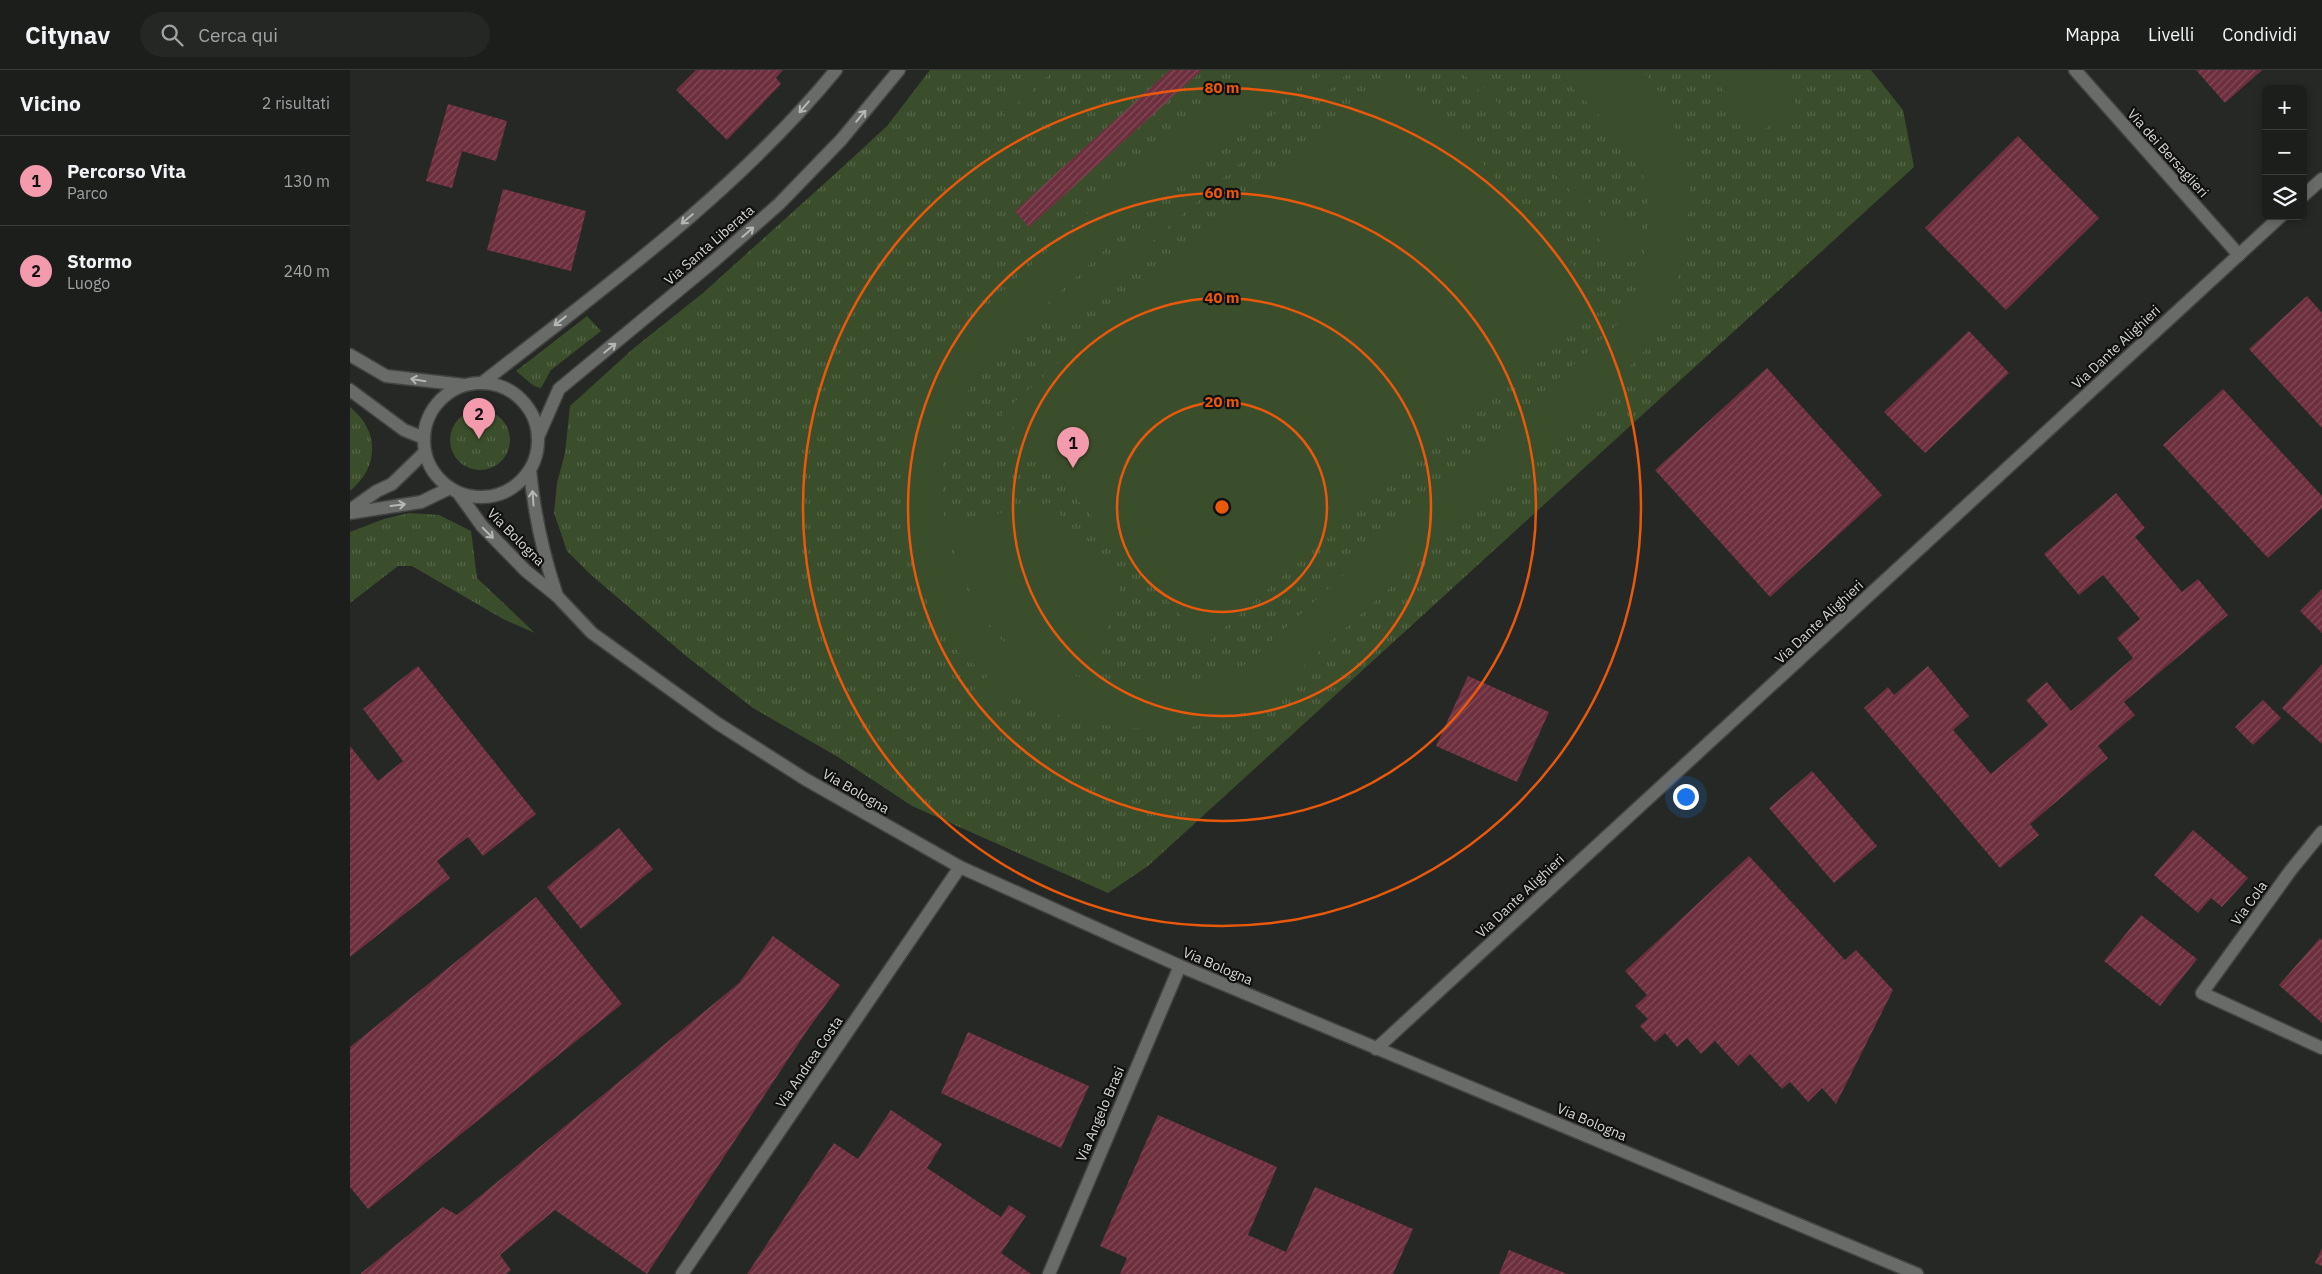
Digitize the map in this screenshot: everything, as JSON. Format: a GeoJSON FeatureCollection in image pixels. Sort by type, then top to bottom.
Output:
{"type":"FeatureCollection","features":[{"type":"Feature","properties":{"kind":"street"},"geometry":{"type":"LineString","coordinates":[[482,383],[642,257],[722,189],[797,115],[836,70]]}},
{"type":"Feature","properties":{"kind":"street","name":"Via Santa Liberata"},"geometry":{"type":"LineString","coordinates":[[538,437],[559,390],[714,262],[779,204],[841,140],[898,70]]}},
{"type":"Feature","properties":{"kind":"street","name":"Via dei Bersaglieri"},"geometry":{"type":"LineString","coordinates":[[2075,70],[2239,255]]}},
{"type":"Feature","properties":{"kind":"street"},"geometry":{"type":"LineString","coordinates":[[2307,192],[2322,179]]}},
{"type":"Feature","properties":{"kind":"street","name":"Via Dante Alighieri"},"geometry":{"type":"LineString","coordinates":[[1376,1049],[2278,220]]}},
{"type":"Feature","properties":{"kind":"street"},"geometry":{"type":"LineString","coordinates":[[350,356],[386,376],[466,385],[482,383],[503,388],[521,399],[536,423],[538,437],[537,454],[530,470],[520,482],[507,492],[475,497],[454,491],[433,472],[426,452],[424,438],[427,420],[436,405],[450,392],[466,385]]}},
{"type":"Feature","properties":{"kind":"street"},"geometry":{"type":"LineString","coordinates":[[350,390],[404,430],[424,438]]}},
{"type":"Feature","properties":{"kind":"street"},"geometry":{"type":"LineString","coordinates":[[350,511],[377,491],[392,484],[426,452]]}},
{"type":"Feature","properties":{"kind":"street","name":"Via Bologna"},"geometry":{"type":"LineString","coordinates":[[530,470],[533,506],[557,596]]}},
{"type":"Feature","properties":{"kind":"street"},"geometry":{"type":"LineString","coordinates":[[350,511],[421,502],[454,491]]}},
{"type":"Feature","properties":{"kind":"street","name":"Via Bologna"},"geometry":{"type":"LineString","coordinates":[[454,491],[482,526],[526,571],[557,596],[592,633],[717,723],[805,779],[960,867],[1180,966],[1917,1274]]}},
{"type":"Feature","properties":{"kind":"street","name":"Via Cola"},"geometry":{"type":"LineString","coordinates":[[2322,832],[2291,870],[2202,993],[2322,1048]]}},
{"type":"Feature","properties":{"kind":"street","name":"Via Andrea Costa"},"geometry":{"type":"LineString","coordinates":[[682,1274],[960,867]]}},
{"type":"Feature","properties":{"kind":"street","name":"Via Angelo Brasi"},"geometry":{"type":"LineString","coordinates":[[1049,1274],[1180,966]]}},
{"type":"Feature","properties":{"kind":"green space"},"geometry":{"type":"Polygon","coordinates":[[[930,70],[1871,70],[1903,110],[1914,167],[1148,866],[1108,893],[912,806],[838,757],[753,708],[686,656],[590,574],[567,551],[554,513],[557,483],[565,453],[570,406],[634,348],[703,293],[887,126],[930,70]]]}},
{"type":"Feature","properties":{"kind":"green space"},"geometry":{"type":"Polygon","coordinates":[[[1036,70],[1054,70],[1005,115],[997,106],[1036,70]]]}},
{"type":"Feature","properties":{"kind":"green space"},"geometry":{"type":"Polygon","coordinates":[[[1245,70],[1306,70],[1152,207],[1003,346],[967,394],[957,411],[949,431],[942,473],[944,515],[948,536],[961,577],[970,596],[984,620],[1001,639],[1018,648],[996,633],[968,588],[957,563],[948,524],[1049,503],[1106,564],[1109,560],[1126,577],[1122,581],[1090,679],[1038,661],[1051,669],[1112,686],[1175,686],[1245,665],[1619,322],[1633,297],[1644,260],[1647,238],[1648,198],[1644,180],[1630,152],[1556,70],[1643,70],[1662,96],[1681,147],[1690,196],[1683,254],[1671,303],[1655,339],[1627,370],[1579,417],[1261,704],[1225,720],[1180,729],[1124,728],[1067,719],[1007,690],[981,715],[965,698],[988,676],[958,652],[930,608],[912,563],[903,519],[904,449],[924,381],[958,332],[1245,70]]]}},
{"type":"Feature","properties":{"kind":"green space"},"geometry":{"type":"Polygon","coordinates":[[[1327,70],[1352,70],[1327,92],[1324,88],[1058,326],[1047,313],[1086,278],[1089,280],[1315,78],[1317,79],[1327,70]]]}},
{"type":"Feature","properties":{"kind":"green space"},"geometry":{"type":"Polygon","coordinates":[[[1389,70],[1399,70],[1599,294],[1206,644],[1001,414],[1389,70]]]}},
{"type":"Feature","properties":{"kind":"green space"},"geometry":{"type":"Polygon","coordinates":[[[1460,70],[1468,70],[1609,224],[1619,215],[1641,239],[1617,260],[1596,236],[1604,228],[1460,70]]]}},
{"type":"Feature","properties":{"kind":"green space"},"geometry":{"type":"Polygon","coordinates":[[[1718,70],[1775,70],[1799,108],[1751,137],[1713,74],[1718,70]]]}},
{"type":"Feature","properties":{"kind":"green space"},"geometry":{"type":"Polygon","coordinates":[[[587,316],[601,331],[551,370],[541,388],[534,386],[516,371],[587,316]]]}},
{"type":"Feature","properties":{"kind":"green space"},"geometry":{"type":"Polygon","coordinates":[[[350,407],[367,427],[372,449],[371,460],[366,471],[360,481],[350,491],[350,407]]]}},
{"type":"Feature","properties":{"kind":"green space"},"geometry":{"type":"Polygon","coordinates":[[[480,410],[496,415],[501,419],[505,424],[510,440],[505,456],[501,461],[496,465],[480,470],[464,465],[459,461],[455,456],[450,440],[455,424],[459,419],[464,415],[480,410]]]}},
{"type":"Feature","properties":{"kind":"green space"},"geometry":{"type":"Polygon","coordinates":[[[409,513],[439,515],[471,531],[477,578],[535,633],[503,619],[412,566],[398,566],[350,603],[350,532],[384,519],[409,513]]]}},
{"type":"Feature","properties":{"kind":"building"},"geometry":{"type":"Polygon","coordinates":[[[696,70],[783,70],[776,78],[781,84],[727,140],[676,90],[696,70]]]}},
{"type":"Feature","properties":{"kind":"building"},"geometry":{"type":"Polygon","coordinates":[[[1170,70],[1202,70],[1029,227],[1015,211],[1170,70]]]}},
{"type":"Feature","properties":{"kind":"building"},"geometry":{"type":"Polygon","coordinates":[[[2196,70],[2262,70],[2225,103],[2196,70]]]}},
{"type":"Feature","properties":{"kind":"building"},"geometry":{"type":"Polygon","coordinates":[[[448,104],[507,121],[496,161],[462,151],[452,188],[426,181],[448,104]]]}},
{"type":"Feature","properties":{"kind":"building"},"geometry":{"type":"Polygon","coordinates":[[[2018,136],[2099,218],[2006,310],[1925,228],[2018,136]]]}},
{"type":"Feature","properties":{"kind":"building"},"geometry":{"type":"Polygon","coordinates":[[[503,189],[586,211],[571,271],[487,250],[503,189]]]}},
{"type":"Feature","properties":{"kind":"building"},"geometry":{"type":"Polygon","coordinates":[[[2307,296],[2322,313],[2322,428],[2249,349],[2307,296]]]}},
{"type":"Feature","properties":{"kind":"building"},"geometry":{"type":"Polygon","coordinates":[[[1969,331],[2009,373],[1925,453],[1884,412],[1969,331]]]}},
{"type":"Feature","properties":{"kind":"building"},"geometry":{"type":"Polygon","coordinates":[[[1767,368],[1882,495],[1770,597],[1655,470],[1767,368]]]}},
{"type":"Feature","properties":{"kind":"building"},"geometry":{"type":"Polygon","coordinates":[[[2223,389],[2322,496],[2322,508],[2268,558],[2163,445],[2223,389]]]}},
{"type":"Feature","properties":{"kind":"building"},"geometry":{"type":"Polygon","coordinates":[[[2116,493],[2145,528],[2135,537],[2182,592],[2198,579],[2228,615],[2124,702],[2135,715],[2098,746],[2108,758],[2030,824],[2039,835],[2000,868],[1864,708],[1888,687],[1894,695],[1928,666],[1969,716],[1953,730],[1991,774],[2048,725],[2026,700],[2047,682],[2071,711],[2133,658],[2117,638],[2140,619],[2103,575],[2079,595],[2044,554],[2116,493]]]}},
{"type":"Feature","properties":{"kind":"building"},"geometry":{"type":"Polygon","coordinates":[[[2322,589],[2322,633],[2300,611],[2322,589]]]}},
{"type":"Feature","properties":{"kind":"building"},"geometry":{"type":"Polygon","coordinates":[[[2322,664],[2322,744],[2282,708],[2322,664]]]}},
{"type":"Feature","properties":{"kind":"building"},"geometry":{"type":"Polygon","coordinates":[[[418,666],[536,814],[483,856],[468,837],[437,861],[450,878],[350,957],[350,746],[378,781],[403,761],[363,709],[418,666]]]}},
{"type":"Feature","properties":{"kind":"building"},"geometry":{"type":"Polygon","coordinates":[[[1468,676],[1549,712],[1517,782],[1436,746],[1468,676]]]}},
{"type":"Feature","properties":{"kind":"building"},"geometry":{"type":"Polygon","coordinates":[[[2263,700],[2281,718],[2253,745],[2235,727],[2263,700]]]}},
{"type":"Feature","properties":{"kind":"building"},"geometry":{"type":"Polygon","coordinates":[[[1812,771],[1877,846],[1834,883],[1769,808],[1812,771]]]}},
{"type":"Feature","properties":{"kind":"building"},"geometry":{"type":"Polygon","coordinates":[[[619,828],[653,869],[581,929],[547,887],[619,828]]]}},
{"type":"Feature","properties":{"kind":"building"},"geometry":{"type":"Polygon","coordinates":[[[2193,830],[2248,878],[2222,907],[2211,898],[2198,913],[2154,875],[2193,830]]]}},
{"type":"Feature","properties":{"kind":"building"},"geometry":{"type":"Polygon","coordinates":[[[1749,856],[1845,960],[1856,950],[1893,990],[1836,1104],[1822,1088],[1808,1102],[1790,1082],[1782,1089],[1750,1054],[1738,1066],[1715,1041],[1701,1054],[1687,1038],[1677,1047],[1665,1033],[1655,1042],[1640,1026],[1648,1019],[1635,1006],[1647,995],[1625,971],[1749,856]]]}},
{"type":"Feature","properties":{"kind":"building"},"geometry":{"type":"Polygon","coordinates":[[[536,897],[622,1004],[368,1209],[350,1187],[350,1047],[536,897]]]}},
{"type":"Feature","properties":{"kind":"building"},"geometry":{"type":"Polygon","coordinates":[[[2141,915],[2197,959],[2160,1006],[2104,961],[2141,915]]]}},
{"type":"Feature","properties":{"kind":"building"},"geometry":{"type":"Polygon","coordinates":[[[773,936],[840,985],[806,1032],[647,1274],[555,1210],[500,1255],[511,1270],[506,1274],[360,1274],[443,1207],[457,1215],[739,983],[773,936]]]}},
{"type":"Feature","properties":{"kind":"building"},"geometry":{"type":"Polygon","coordinates":[[[2320,938],[2322,940],[2322,1023],[2279,985],[2320,938]]]}},
{"type":"Feature","properties":{"kind":"building"},"geometry":{"type":"Polygon","coordinates":[[[968,1032],[1089,1086],[1061,1148],[941,1093],[968,1032]]]}},
{"type":"Feature","properties":{"kind":"building"},"geometry":{"type":"Polygon","coordinates":[[[891,1110],[942,1144],[927,1168],[1001,1217],[1009,1205],[1026,1216],[1001,1253],[1031,1274],[747,1274],[834,1143],[858,1159],[891,1110]]]}},
{"type":"Feature","properties":{"kind":"building"},"geometry":{"type":"Polygon","coordinates":[[[1158,1115],[1277,1167],[1248,1235],[1286,1252],[1315,1187],[1413,1229],[1393,1274],[1120,1274],[1127,1258],[1100,1246],[1158,1115]]]}},
{"type":"Feature","properties":{"kind":"building"},"geometry":{"type":"Polygon","coordinates":[[[2322,1248],[2322,1266],[2315,1263],[2322,1248]]]}},
{"type":"Feature","properties":{"kind":"building"},"geometry":{"type":"Polygon","coordinates":[[[1509,1250],[1567,1274],[1499,1274],[1509,1250]]]}},
{"type":"Feature","properties":{"kind":"place","name":"Stormo"},"geometry":{"type":"Point","coordinates":[479,439]}},
{"type":"Feature","properties":{"kind":"place","name":"Percorso Vita"},"geometry":{"type":"Point","coordinates":[1073,468]}}]}
